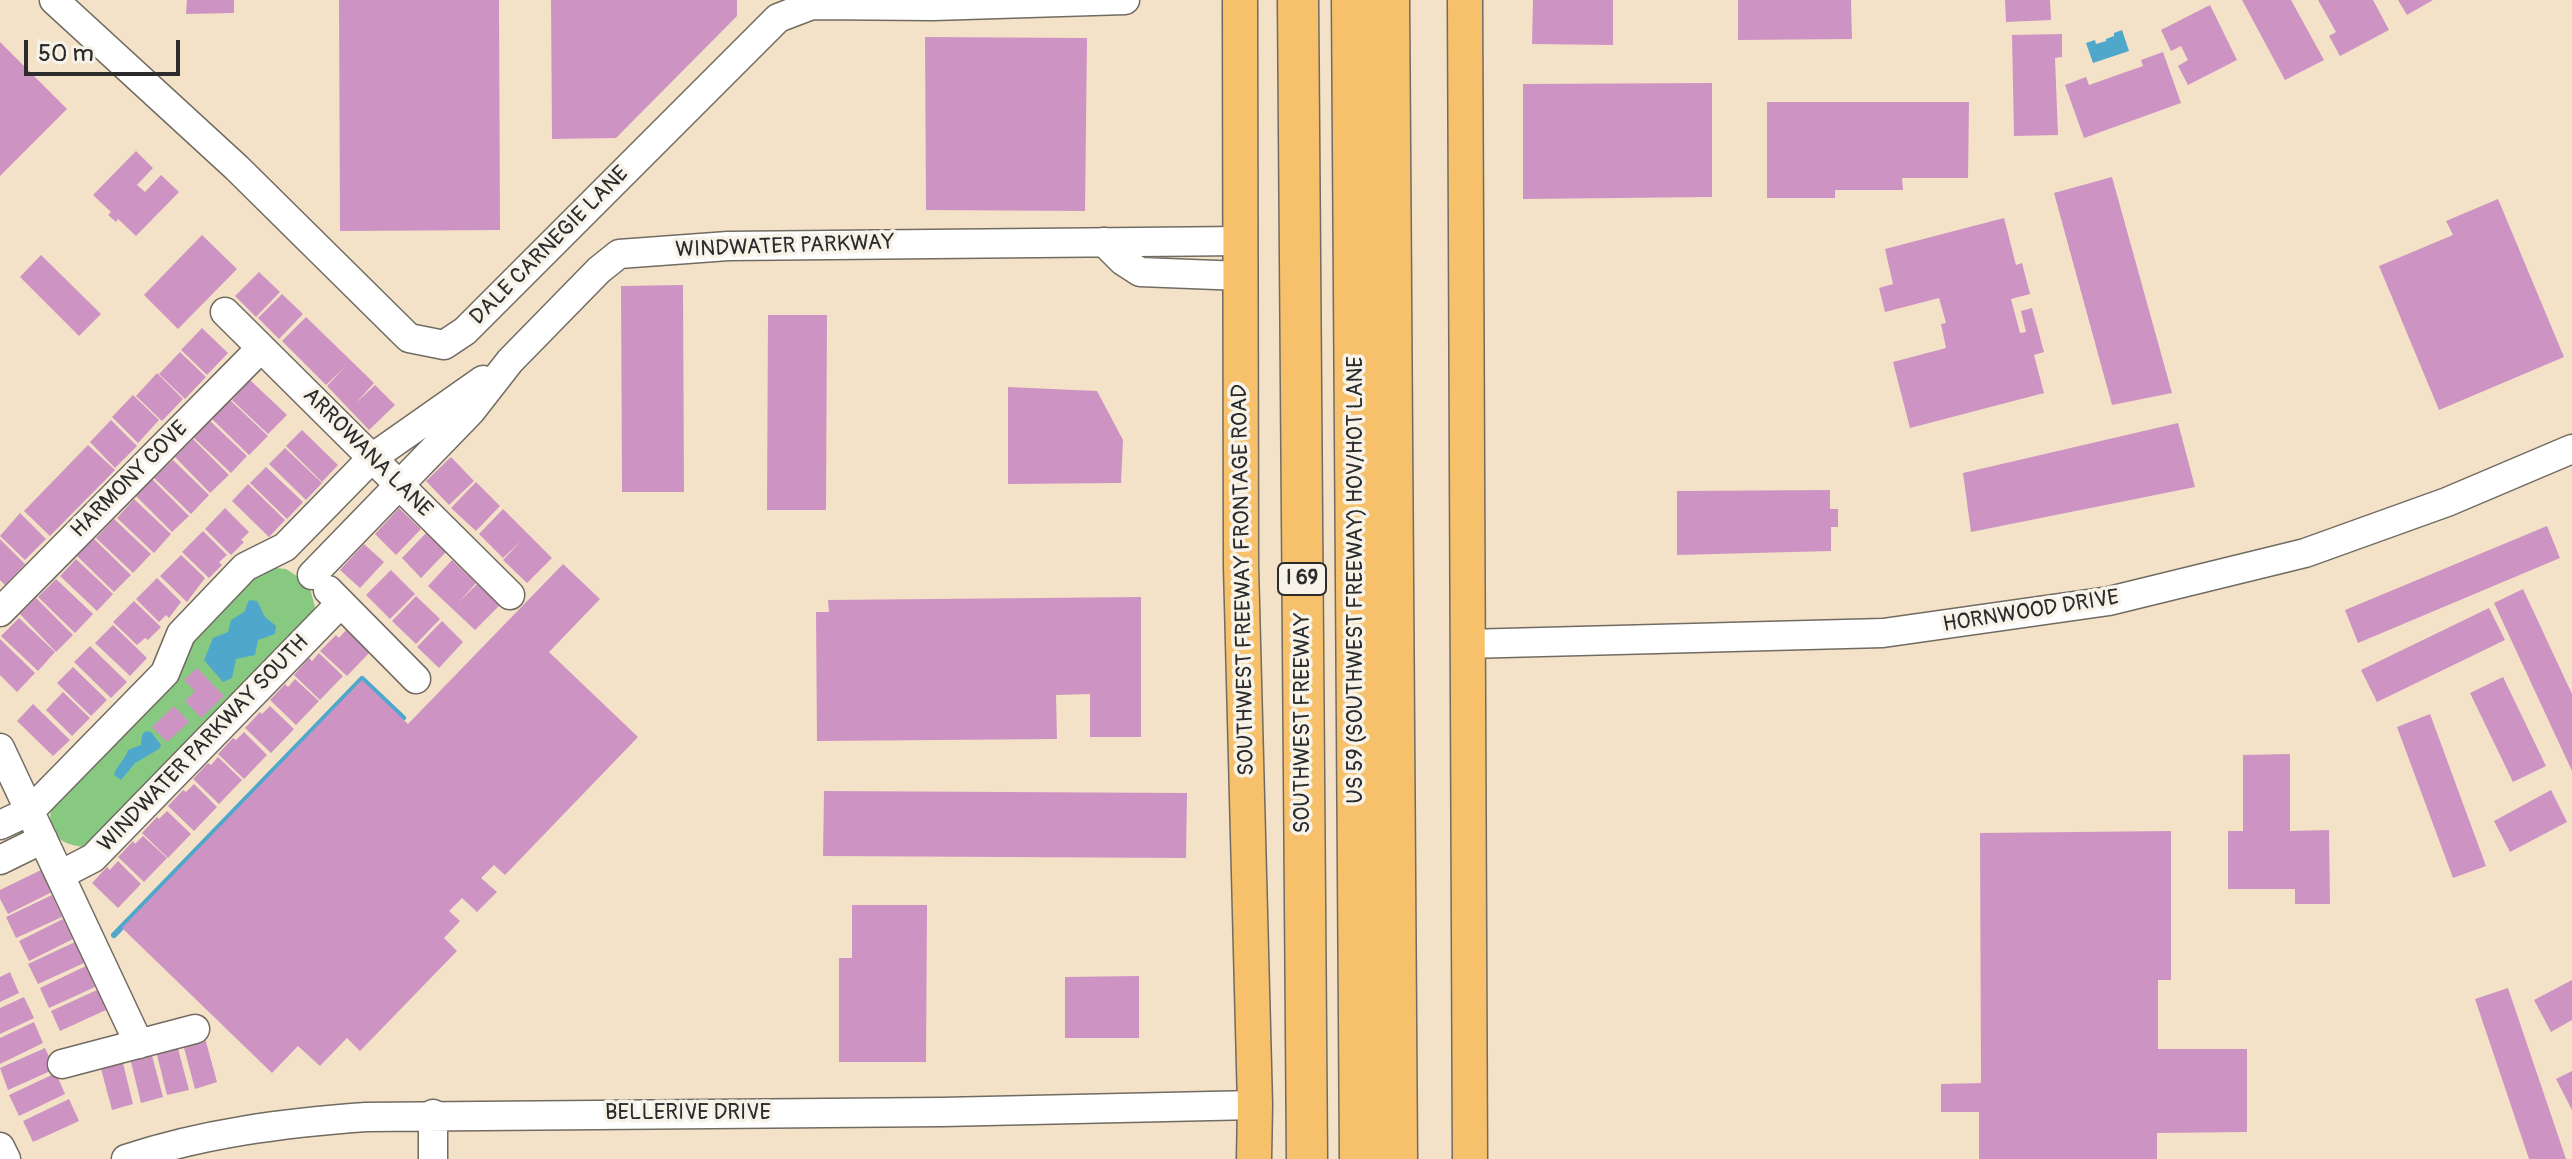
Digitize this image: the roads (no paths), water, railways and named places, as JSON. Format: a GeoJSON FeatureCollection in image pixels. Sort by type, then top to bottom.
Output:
{"type":"FeatureCollection","features":[{"type":"Feature","properties":{"kind":"highway","name":"SOUTHWEST FREEWAY"},"geometry":{"type":"LineString","coordinates":[[1298,0],[1307,1159]]}},
{"type":"Feature","properties":{"kind":"highway","name":"US 59 (SOUTHWEST FREEWAY) HOV/HOT LANE"},"geometry":{"type":"LineString","coordinates":[[1352,0],[1360,1159]]}},
{"type":"Feature","properties":{"kind":"highway"},"geometry":{"type":"LineString","coordinates":[[1389,0],[1397,1159]]}},
{"type":"Feature","properties":{"kind":"main road","name":"SOUTHWEST FREEWAY FRONTAGE ROAD"},"geometry":{"type":"LineString","coordinates":[[1240,0],[1241,566],[1254,1159]]}},
{"type":"Feature","properties":{"kind":"main road"},"geometry":{"type":"LineString","coordinates":[[1465,0],[1470,1159]]}},
{"type":"Feature","properties":{"kind":"street","name":"DALE CARNEGIE LANE"},"geometry":{"type":"LineString","coordinates":[[54,0],[237,168],[409,338],[444,345],[465,331],[778,18],[812,5],[933,6],[1125,0]]}},
{"type":"Feature","properties":{"kind":"street","name":"WINDWATER PARKWAY"},"geometry":{"type":"LineString","coordinates":[[312,575],[471,411],[510,361],[599,270],[619,254],[728,246],[1241,241]]}},
{"type":"Feature","properties":{"kind":"street"},"geometry":{"type":"LineString","coordinates":[[1104,242],[1123,261],[1140,272],[1242,276]]}},
{"type":"Feature","properties":{"kind":"street","name":"ARROWANA LANE"},"geometry":{"type":"LineString","coordinates":[[225,312],[510,595]]}},
{"type":"Feature","properties":{"kind":"street","name":"HARMONY COVE"},"geometry":{"type":"LineString","coordinates":[[0,612],[261,348]]}},
{"type":"Feature","properties":{"kind":"street","name":"WINDWATER PARKWAY"},"geometry":{"type":"LineString","coordinates":[[30,811],[165,673],[181,634],[245,567],[285,547],[372,458],[510,361]]}},
{"type":"Feature","properties":{"kind":"street","name":"HORNWOOD DRIVE"},"geometry":{"type":"LineString","coordinates":[[1466,644],[1883,633],[2109,601],[2305,553],[2447,502],[2572,449]]}},
{"type":"Feature","properties":{"kind":"street"},"geometry":{"type":"LineString","coordinates":[[285,547],[416,679]]}},
{"type":"Feature","properties":{"kind":"street","name":"WINDWATER PARKWAY SOUTH"},"geometry":{"type":"LineString","coordinates":[[60,875],[93,858],[341,603]]}},
{"type":"Feature","properties":{"kind":"street"},"geometry":{"type":"LineString","coordinates":[[0,748],[139,1044]]}},
{"type":"Feature","properties":{"kind":"street"},"geometry":{"type":"LineString","coordinates":[[0,825],[30,811]]}},
{"type":"Feature","properties":{"kind":"street"},"geometry":{"type":"LineString","coordinates":[[0,860],[43,839]]}},
{"type":"Feature","properties":{"kind":"street"},"geometry":{"type":"LineString","coordinates":[[62,1064],[195,1029]]}},
{"type":"Feature","properties":{"kind":"street","name":"BELLERIVE DRIVE"},"geometry":{"type":"LineString","coordinates":[[126,1159],[209,1135],[288,1123],[433,1114],[927,1112],[1255,1105]]}},
{"type":"Feature","properties":{"kind":"street"},"geometry":{"type":"LineString","coordinates":[[433,1114],[433,1159]]}},
{"type":"Feature","properties":{"kind":"street"},"geometry":{"type":"LineString","coordinates":[[0,1147],[6,1159]]}},
{"type":"Feature","properties":{"kind":"water"},"geometry":{"type":"Polygon","coordinates":[[[2122,30],[2129,51],[2093,63],[2086,43],[2106,41],[2122,30]]]}},
{"type":"Feature","properties":{"kind":"water"},"geometry":{"type":"Polygon","coordinates":[[[249,600],[257,601],[265,617],[276,626],[275,634],[258,640],[255,655],[236,659],[232,678],[223,682],[204,660],[213,638],[228,632],[231,620],[244,612],[249,600]]]}},
{"type":"Feature","properties":{"kind":"water"},"geometry":{"type":"Polygon","coordinates":[[[146,731],[151,732],[161,745],[159,749],[135,763],[121,780],[114,775],[115,771],[128,750],[141,745],[142,735],[146,731]]]}},
{"type":"Feature","properties":{"kind":"waterway"},"geometry":{"type":"LineString","coordinates":[[114,935],[362,679],[403,718]]}}]}
